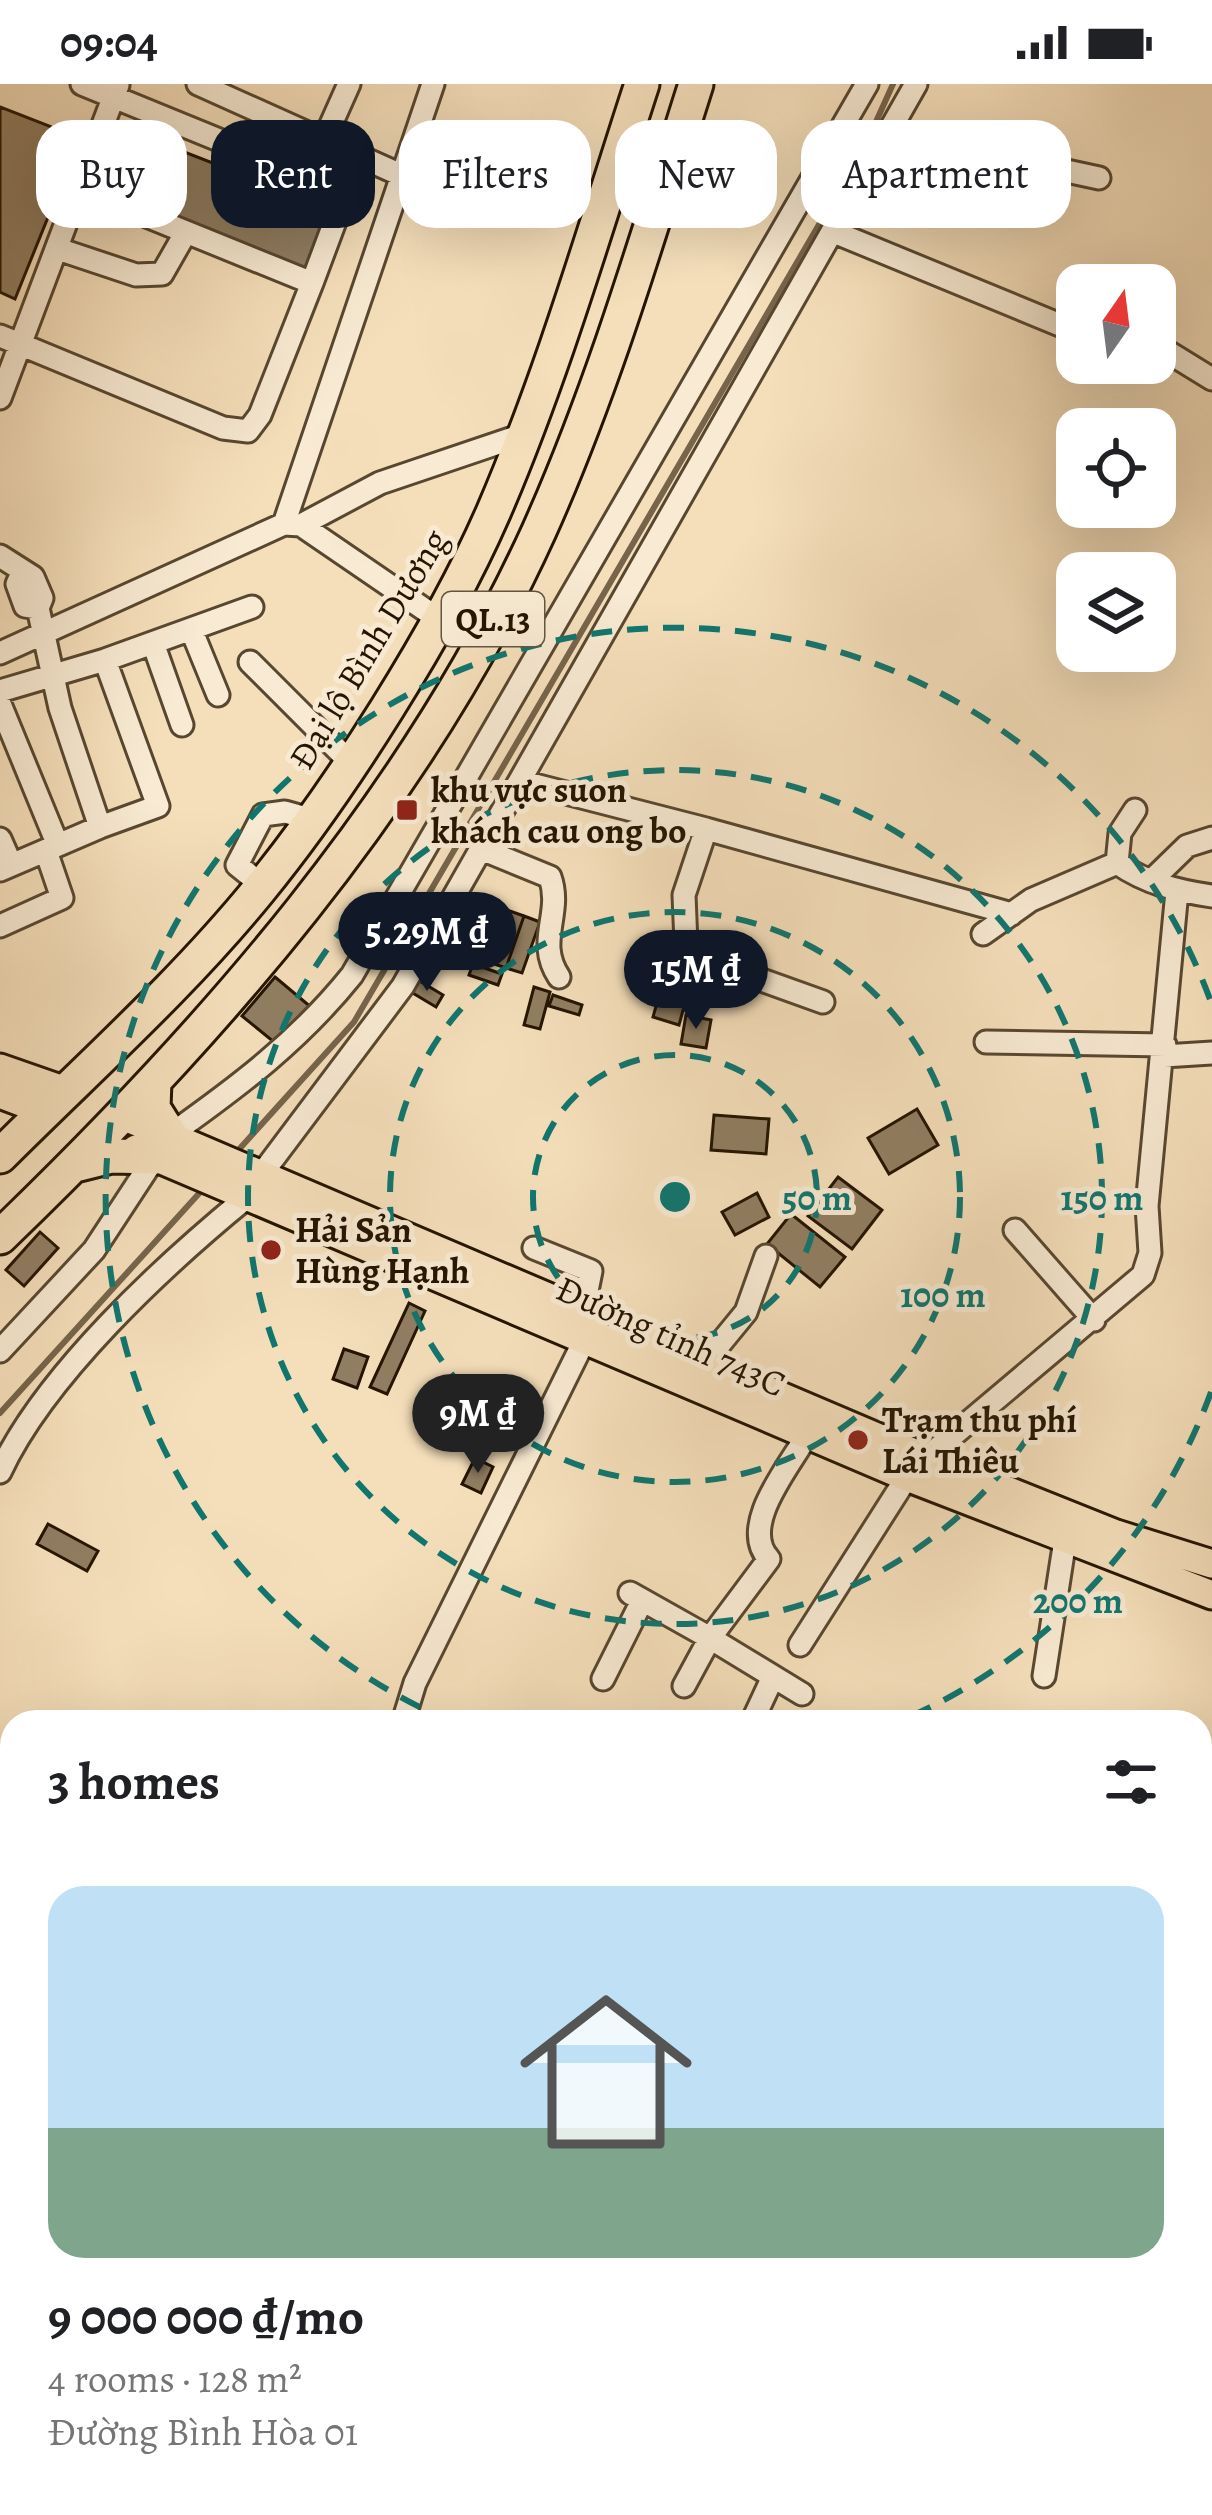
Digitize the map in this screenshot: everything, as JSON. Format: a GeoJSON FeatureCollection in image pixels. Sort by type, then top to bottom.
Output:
{"type":"FeatureCollection","features":[{"type":"Feature","properties":{"kind":"highway","name":"Đại lộ Bình Dương"},"geometry":{"type":"LineString","coordinates":[[0,1156],[156,1007],[263,886],[349,761],[437,618],[491,517],[525,434],[642,84]]}},
{"type":"Feature","properties":{"kind":"highway","name":"QL.13"},"geometry":{"type":"LineString","coordinates":[[0,1238],[114,1125],[317,890],[450,697],[511,586],[595,400],[696,84]]}},
{"type":"Feature","properties":{"kind":"highway"},"geometry":{"type":"LineString","coordinates":[[73,1165],[163,1146],[153,1108],[154,1081]]}},
{"type":"Feature","properties":{"kind":"highway"},"geometry":{"type":"LineString","coordinates":[[55,1101],[114,1125]]}},
{"type":"Feature","properties":{"kind":"main road"},"geometry":{"type":"LineString","coordinates":[[0,1068],[55,1101]]}},
{"type":"Feature","properties":{"kind":"main road"},"geometry":{"type":"LineString","coordinates":[[0,1094],[55,1101]]}},
{"type":"Feature","properties":{"kind":"main road","name":"Đường tỉnh 743C"},"geometry":{"type":"LineString","coordinates":[[114,1125],[588,1321],[705,1362],[1065,1540],[1212,1595]]}},
{"type":"Feature","properties":{"kind":"main road","name":"Đường tỉnh 743C"},"geometry":{"type":"LineString","coordinates":[[588,1321],[807,1435],[1212,1564]]}},
{"type":"Feature","properties":{"kind":"street"},"geometry":{"type":"LineString","coordinates":[[0,336],[223,428],[248,431],[260,415],[346,192],[116,91],[82,84]]}},
{"type":"Feature","properties":{"kind":"street"},"geometry":{"type":"LineString","coordinates":[[198,84],[279,120]]}},
{"type":"Feature","properties":{"kind":"street"},"geometry":{"type":"LineString","coordinates":[[333,120],[349,84]]}},
{"type":"Feature","properties":{"kind":"street"},"geometry":{"type":"LineString","coordinates":[[420,120],[433,84]]}},
{"type":"Feature","properties":{"kind":"street"},"geometry":{"type":"LineString","coordinates":[[0,1351],[94,1250],[163,1146],[270,1064],[315,1022],[352,975],[867,84]]}},
{"type":"Feature","properties":{"kind":"street"},"geometry":{"type":"LineString","coordinates":[[896,120],[916,84]]}},
{"type":"Feature","properties":{"kind":"street"},"geometry":{"type":"LineString","coordinates":[[105,120],[116,91]]}},
{"type":"Feature","properties":{"kind":"street"},"geometry":{"type":"LineString","coordinates":[[1071,171],[1099,178]]}},
{"type":"Feature","properties":{"kind":"street"},"geometry":{"type":"LineString","coordinates":[[292,524],[399,181]]}},
{"type":"Feature","properties":{"kind":"street"},"geometry":{"type":"LineString","coordinates":[[0,398],[66,228]]}},
{"type":"Feature","properties":{"kind":"street"},"geometry":{"type":"LineString","coordinates":[[176,228],[312,283]]}},
{"type":"Feature","properties":{"kind":"street"},"geometry":{"type":"LineString","coordinates":[[0,1472],[10,1421],[254,1186],[403,986],[836,228]]}},
{"type":"Feature","properties":{"kind":"street"},"geometry":{"type":"LineString","coordinates":[[58,248],[136,275],[162,274],[186,232]]}},
{"type":"Feature","properties":{"kind":"street"},"geometry":{"type":"LineString","coordinates":[[834,232],[1056,323]]}},
{"type":"Feature","properties":{"kind":"street"},"geometry":{"type":"LineString","coordinates":[[1176,357],[1212,379]]}},
{"type":"Feature","properties":{"kind":"street"},"geometry":{"type":"LineString","coordinates":[[0,653],[380,484],[525,434]]}},
{"type":"Feature","properties":{"kind":"street"},"geometry":{"type":"LineString","coordinates":[[292,524],[437,618]]}},
{"type":"Feature","properties":{"kind":"street"},"geometry":{"type":"LineString","coordinates":[[0,556],[22,574],[17,584],[25,606],[38,608],[52,672],[100,827]]}},
{"type":"Feature","properties":{"kind":"street"},"geometry":{"type":"LineString","coordinates":[[0,691],[52,672],[105,661],[252,608]]}},
{"type":"Feature","properties":{"kind":"street"},"geometry":{"type":"LineString","coordinates":[[191,629],[218,695]]}},
{"type":"Feature","properties":{"kind":"street"},"geometry":{"type":"LineString","coordinates":[[153,643],[182,725]]}},
{"type":"Feature","properties":{"kind":"street"},"geometry":{"type":"LineString","coordinates":[[0,839],[5,867],[158,806],[105,661]]}},
{"type":"Feature","properties":{"kind":"street"},"geometry":{"type":"LineString","coordinates":[[250,662],[349,761]]}},
{"type":"Feature","properties":{"kind":"street"},"geometry":{"type":"LineString","coordinates":[[0,704],[52,847],[62,898],[0,926]]}},
{"type":"Feature","properties":{"kind":"street"},"geometry":{"type":"LineString","coordinates":[[523,782],[1012,914]]}},
{"type":"Feature","properties":{"kind":"street"},"geometry":{"type":"LineString","coordinates":[[1117,862],[1120,833],[1135,810]]}},
{"type":"Feature","properties":{"kind":"street"},"geometry":{"type":"LineString","coordinates":[[706,829],[684,895],[686,944],[710,961],[824,1002]]}},
{"type":"Feature","properties":{"kind":"street"},"geometry":{"type":"LineString","coordinates":[[1151,881],[1187,845],[1212,838]]}},
{"type":"Feature","properties":{"kind":"street"},"geometry":{"type":"LineString","coordinates":[[484,850],[550,877],[558,901],[545,940],[547,959],[559,976]]}},
{"type":"Feature","properties":{"kind":"street"},"geometry":{"type":"LineString","coordinates":[[983,934],[1079,875],[1117,862],[1151,881],[1212,896]]}},
{"type":"Feature","properties":{"kind":"street"},"geometry":{"type":"LineString","coordinates":[[800,1645],[917,1468],[1143,1275],[1150,1253],[1147,1206],[1178,890]]}},
{"type":"Feature","properties":{"kind":"street"},"geometry":{"type":"LineString","coordinates":[[986,1042],[1212,1053]]}},
{"type":"Feature","properties":{"kind":"street"},"geometry":{"type":"LineString","coordinates":[[1015,1230],[1094,1319]]}},
{"type":"Feature","properties":{"kind":"street"},"geometry":{"type":"LineString","coordinates":[[407,1710],[415,1683],[588,1321],[591,1271],[534,1248]]}},
{"type":"Feature","properties":{"kind":"street"},"geometry":{"type":"LineString","coordinates":[[705,1362],[746,1312],[766,1256]]}},
{"type":"Feature","properties":{"kind":"street"},"geometry":{"type":"LineString","coordinates":[[685,1686],[710,1638],[769,1559],[760,1548],[759,1527],[807,1435]]}},
{"type":"Feature","properties":{"kind":"street"},"geometry":{"type":"LineString","coordinates":[[1045,1676],[1065,1540]]}},
{"type":"Feature","properties":{"kind":"street"},"geometry":{"type":"LineString","coordinates":[[603,1678],[636,1597],[802,1694]]}},
{"type":"Feature","properties":{"kind":"street"},"geometry":{"type":"LineString","coordinates":[[758,1710],[772,1679]]}},
{"type":"Feature","properties":{"kind":"building"},"geometry":{"type":"Polygon","coordinates":[[[0,107],[36,121],[36,228],[44,228],[15,299],[0,292],[0,107]]]}},
{"type":"Feature","properties":{"kind":"building"},"geometry":{"type":"Polygon","coordinates":[[[187,153],[211,162],[211,228],[333,228],[313,277],[187,227],[187,153]]]}},
{"type":"Feature","properties":{"kind":"building"},"geometry":{"type":"Polygon","coordinates":[[[504,909],[524,916],[506,968],[486,961],[504,909]]]}},
{"type":"Feature","properties":{"kind":"building"},"geometry":{"type":"Polygon","coordinates":[[[524,916],[540,922],[522,973],[506,968],[524,916]]]}},
{"type":"Feature","properties":{"kind":"building"},"geometry":{"type":"Polygon","coordinates":[[[669,960],[695,966],[679,1025],[653,1017],[669,960]]]}},
{"type":"Feature","properties":{"kind":"building"},"geometry":{"type":"Polygon","coordinates":[[[473,964],[502,974],[498,985],[469,975],[473,964]]]}},
{"type":"Feature","properties":{"kind":"building"},"geometry":{"type":"Polygon","coordinates":[[[275,977],[312,1008],[280,1047],[242,1016],[275,977]]]}},
{"type":"Feature","properties":{"kind":"building"},"geometry":{"type":"Polygon","coordinates":[[[418,980],[443,995],[436,1007],[411,992],[418,980]]]}},
{"type":"Feature","properties":{"kind":"building"},"geometry":{"type":"Polygon","coordinates":[[[534,987],[550,992],[540,1029],[524,1025],[534,987]]]}},
{"type":"Feature","properties":{"kind":"building"},"geometry":{"type":"Polygon","coordinates":[[[553,995],[582,1005],[579,1015],[549,1006],[553,995]]]}},
{"type":"Feature","properties":{"kind":"building"},"geometry":{"type":"Polygon","coordinates":[[[686,1015],[711,1020],[706,1048],[681,1044],[686,1015]]]}},
{"type":"Feature","properties":{"kind":"building"},"geometry":{"type":"Polygon","coordinates":[[[917,1109],[938,1145],[889,1174],[868,1138],[917,1109]]]}},
{"type":"Feature","properties":{"kind":"building"},"geometry":{"type":"Polygon","coordinates":[[[714,1115],[769,1119],[766,1154],[711,1150],[714,1115]]]}},
{"type":"Feature","properties":{"kind":"building"},"geometry":{"type":"Polygon","coordinates":[[[838,1177],[882,1210],[852,1249],[808,1216],[838,1177]]]}},
{"type":"Feature","properties":{"kind":"building"},"geometry":{"type":"Polygon","coordinates":[[[757,1193],[769,1217],[735,1235],[722,1212],[757,1193]]]}},
{"type":"Feature","properties":{"kind":"building"},"geometry":{"type":"Polygon","coordinates":[[[791,1214],[845,1257],[820,1287],[767,1244],[791,1214]]]}},
{"type":"Feature","properties":{"kind":"building"},"geometry":{"type":"Polygon","coordinates":[[[40,1232],[58,1248],[24,1286],[6,1270],[40,1232]]]}},
{"type":"Feature","properties":{"kind":"building"},"geometry":{"type":"Polygon","coordinates":[[[409,1303],[425,1311],[387,1394],[370,1387],[409,1303]]]}},
{"type":"Feature","properties":{"kind":"building"},"geometry":{"type":"Polygon","coordinates":[[[344,1349],[368,1357],[357,1388],[333,1379],[344,1349]]]}},
{"type":"Feature","properties":{"kind":"building"},"geometry":{"type":"Polygon","coordinates":[[[475,1458],[493,1467],[481,1493],[462,1484],[475,1458]]]}},
{"type":"Feature","properties":{"kind":"building"},"geometry":{"type":"Polygon","coordinates":[[[48,1524],[98,1551],[87,1571],[37,1544],[48,1524]]]}},
{"type":"Feature","properties":{"kind":"waterway"},"geometry":{"type":"LineString","coordinates":[[233,1156],[354,1022],[866,144],[893,84]]}},
{"type":"Feature","properties":{"kind":"waterway"},"geometry":{"type":"LineString","coordinates":[[0,1413],[204,1188]]}},
{"type":"Feature","properties":{"kind":"place","name":"khu vực suon khách cau ong bo"},"geometry":{"type":"Point","coordinates":[407,810]}},
{"type":"Feature","properties":{"kind":"place","name":"Hải Sản Hùng Hạnh"},"geometry":{"type":"Point","coordinates":[271,1250]}},
{"type":"Feature","properties":{"kind":"place","name":"Trạm thu phí Lái Thiêu"},"geometry":{"type":"Point","coordinates":[858,1440]}}]}
